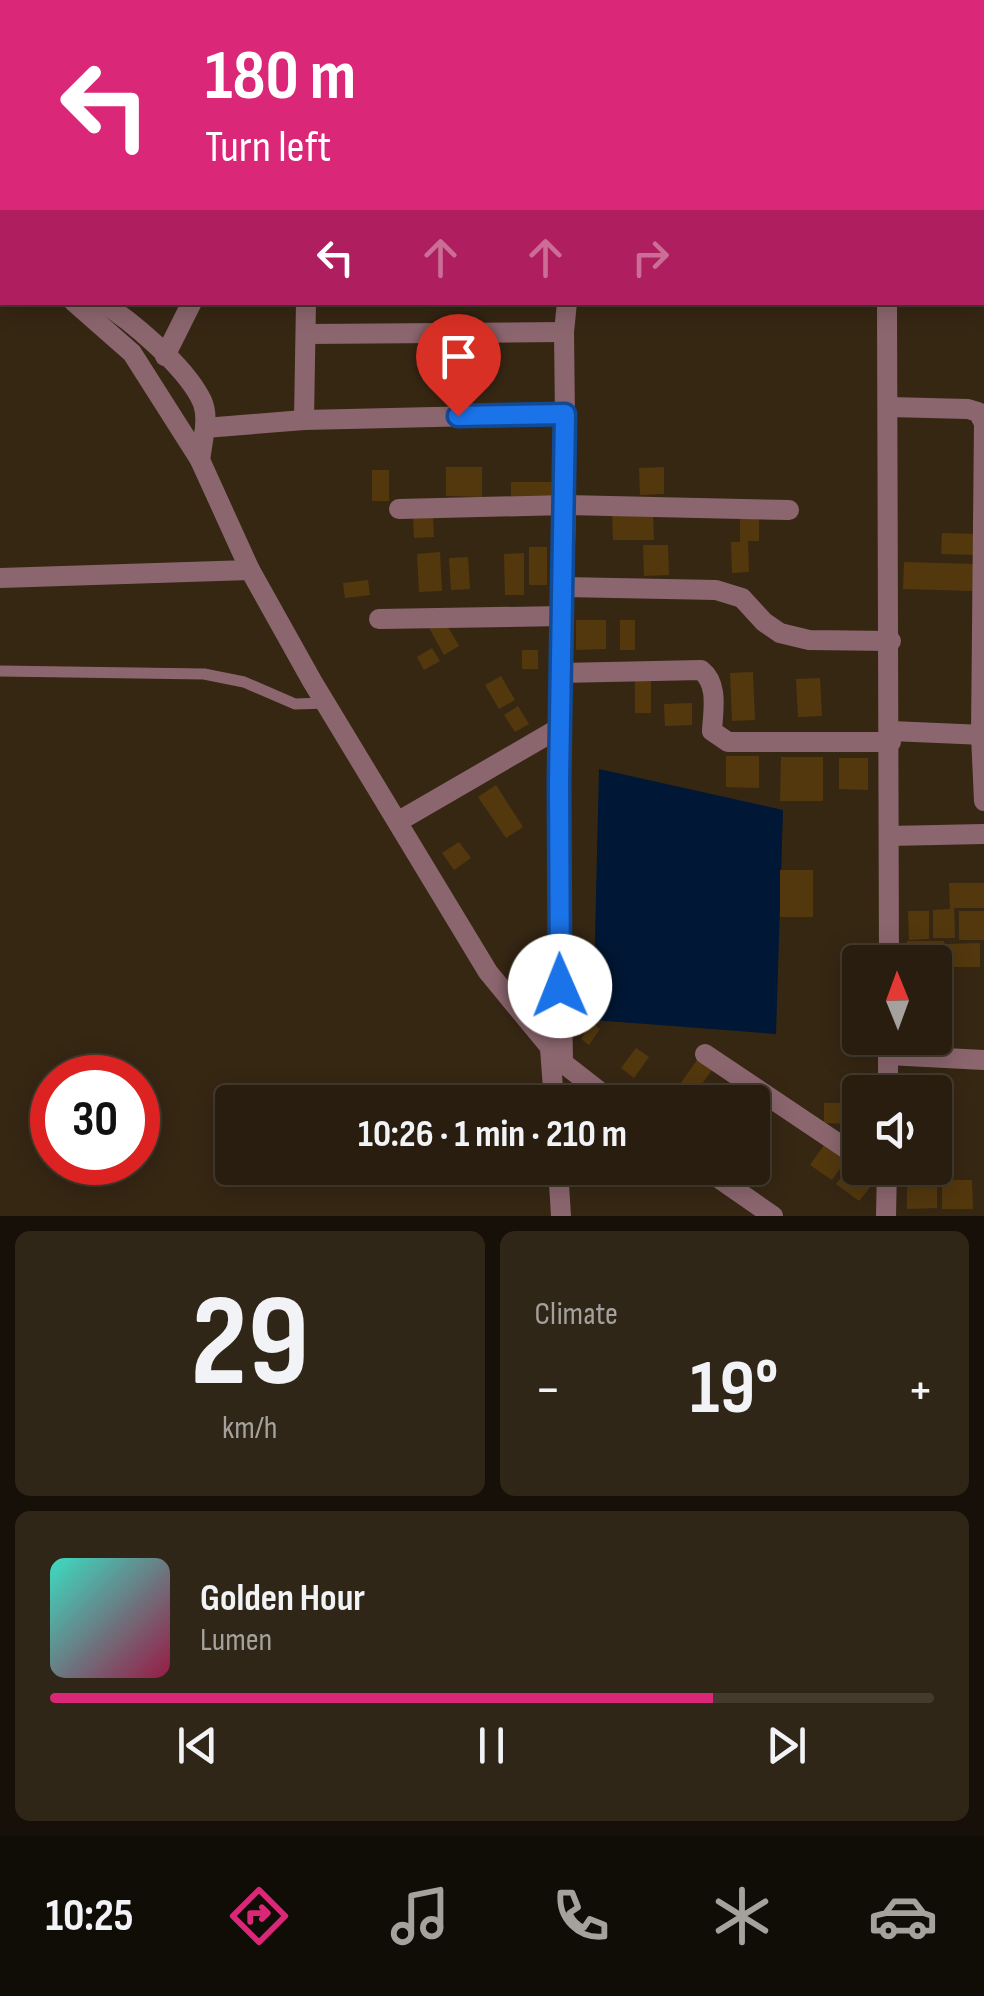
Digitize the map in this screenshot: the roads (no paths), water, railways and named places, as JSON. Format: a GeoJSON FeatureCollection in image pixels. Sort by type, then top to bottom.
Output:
{"type":"FeatureCollection","features":[{"type":"Feature","properties":{"kind":"street"},"geometry":{"type":"LineString","coordinates":[[164,356],[190,305]]}},
{"type":"Feature","properties":{"kind":"street"},"geometry":{"type":"LineString","coordinates":[[304,420],[306,305]]}},
{"type":"Feature","properties":{"kind":"street"},"geometry":{"type":"LineString","coordinates":[[555,1085],[567,305]]}},
{"type":"Feature","properties":{"kind":"street"},"geometry":{"type":"LineString","coordinates":[[887,305],[889,945]]}},
{"type":"Feature","properties":{"kind":"street"},"geometry":{"type":"LineString","coordinates":[[98,308],[121,314],[199,395],[206,414],[200,460]]}},
{"type":"Feature","properties":{"kind":"street"},"geometry":{"type":"LineString","coordinates":[[98,308],[132,353],[200,460],[250,570],[488,972],[556,1055],[592,1085]]}},
{"type":"Feature","properties":{"kind":"street"},"geometry":{"type":"LineString","coordinates":[[307,334],[564,332]]}},
{"type":"Feature","properties":{"kind":"street"},"geometry":{"type":"LineString","coordinates":[[889,407],[978,412],[984,423],[984,801]]}},
{"type":"Feature","properties":{"kind":"street"},"geometry":{"type":"LineString","coordinates":[[205,428],[304,420],[565,414]]}},
{"type":"Feature","properties":{"kind":"street"},"geometry":{"type":"LineString","coordinates":[[399,509],[566,505],[789,510]]}},
{"type":"Feature","properties":{"kind":"street"},"geometry":{"type":"LineString","coordinates":[[0,578],[250,570]]}},
{"type":"Feature","properties":{"kind":"street"},"geometry":{"type":"LineString","coordinates":[[564,588],[716,590],[742,598],[780,633],[809,640],[890,641]]}},
{"type":"Feature","properties":{"kind":"street"},"geometry":{"type":"LineString","coordinates":[[379,620],[564,616]]}},
{"type":"Feature","properties":{"kind":"street"},"geometry":{"type":"LineString","coordinates":[[561,673],[701,670],[713,690],[712,731],[728,742],[982,735]]}},
{"type":"Feature","properties":{"kind":"street"},"geometry":{"type":"LineString","coordinates":[[398,821],[561,726]]}},
{"type":"Feature","properties":{"kind":"street"},"geometry":{"type":"LineString","coordinates":[[889,836],[984,834]]}},
{"type":"Feature","properties":{"kind":"street"},"geometry":{"type":"LineString","coordinates":[[705,1054],[842,1146]]}},
{"type":"Feature","properties":{"kind":"street"},"geometry":{"type":"LineString","coordinates":[[950,1055],[984,1060]]}},
{"type":"Feature","properties":{"kind":"street"},"geometry":{"type":"LineString","coordinates":[[559,1185],[561,1216]]}},
{"type":"Feature","properties":{"kind":"street"},"geometry":{"type":"LineString","coordinates":[[728,1185],[773,1216]]}},
{"type":"Feature","properties":{"kind":"street"},"geometry":{"type":"LineString","coordinates":[[884,1185],[886,1216]]}},
{"type":"Feature","properties":{"kind":"lane"},"geometry":{"type":"LineString","coordinates":[[0,671],[204,674],[244,682],[296,704],[327,704]]}},
{"type":"Feature","properties":{"kind":"water"},"geometry":{"type":"Polygon","coordinates":[[[599,769],[783,810],[776,1034],[593,1020],[599,769]]]}}]}
